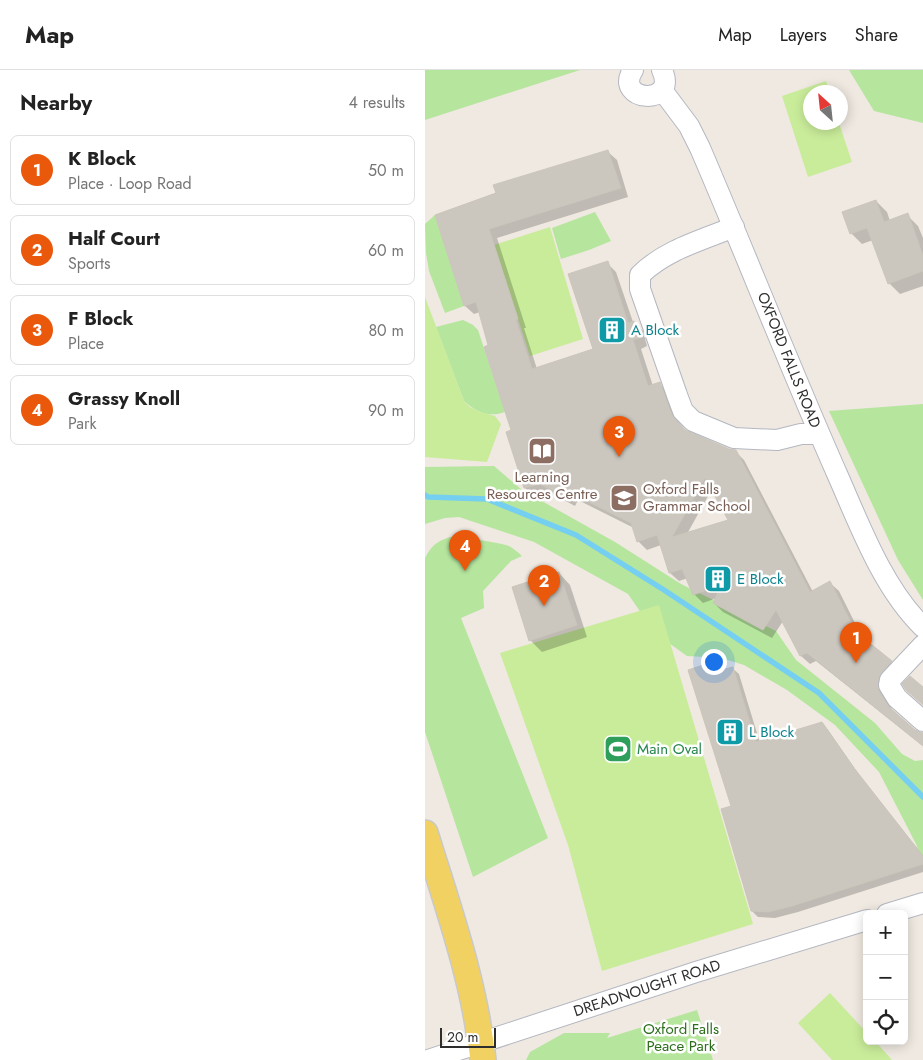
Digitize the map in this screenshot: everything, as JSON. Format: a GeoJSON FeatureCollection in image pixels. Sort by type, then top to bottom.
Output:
{"type":"FeatureCollection","features":[{"type":"Feature","properties":{"kind":"main road"},"geometry":{"type":"LineString","coordinates":[[425,833],[456,936],[473,1002],[482,1051]]}},
{"type":"Feature","properties":{"kind":"street"},"geometry":{"type":"LineString","coordinates":[[633,70],[630,82],[632,89],[637,94],[651,97],[657,94],[662,80]]}},
{"type":"Feature","properties":{"kind":"street","name":"OXFORD FALLS ROAD"},"geometry":{"type":"LineString","coordinates":[[662,80],[701,148],[819,434],[865,537],[885,574],[913,617],[923,627]]}},
{"type":"Feature","properties":{"kind":"street"},"geometry":{"type":"LineString","coordinates":[[734,227],[672,252],[652,263],[641,276],[640,289],[683,411],[693,421],[734,438],[777,440],[801,434],[819,434]]}},
{"type":"Feature","properties":{"kind":"street"},"geometry":{"type":"LineString","coordinates":[[923,645],[890,680],[889,685],[897,698],[923,721]]}},
{"type":"Feature","properties":{"kind":"street"},"geometry":{"type":"LineString","coordinates":[[900,910],[923,903]]}},
{"type":"Feature","properties":{"kind":"street","name":"DREADNOUGHT ROAD"},"geometry":{"type":"LineString","coordinates":[[427,1060],[482,1051],[707,968],[863,921]]}},
{"type":"Feature","properties":{"kind":"green space"},"geometry":{"type":"Polygon","coordinates":[[[425,70],[580,70],[425,120],[425,70]]]}},
{"type":"Feature","properties":{"kind":"green space"},"geometry":{"type":"Polygon","coordinates":[[[849,70],[923,70],[923,123],[874,111],[849,70]]]}},
{"type":"Feature","properties":{"kind":"green space"},"geometry":{"type":"Polygon","coordinates":[[[826,81],[827,85],[814,85],[826,81]]]}},
{"type":"Feature","properties":{"kind":"green space"},"geometry":{"type":"Polygon","coordinates":[[[803,89],[803,130],[841,130],[852,162],[808,177],[782,96],[803,89]]]}},
{"type":"Feature","properties":{"kind":"green space"},"geometry":{"type":"Polygon","coordinates":[[[595,212],[611,241],[561,259],[552,228],[595,212]]]}},
{"type":"Feature","properties":{"kind":"green space"},"geometry":{"type":"Polygon","coordinates":[[[435,215],[464,306],[445,313],[429,271],[426,253],[425,224],[435,215]]]}},
{"type":"Feature","properties":{"kind":"green space"},"geometry":{"type":"Polygon","coordinates":[[[550,227],[583,339],[530,356],[494,245],[550,227]]]}},
{"type":"Feature","properties":{"kind":"green space"},"geometry":{"type":"Polygon","coordinates":[[[425,297],[464,401],[470,407],[480,412],[495,416],[501,424],[487,462],[425,457],[425,297]]]}},
{"type":"Feature","properties":{"kind":"green space"},"geometry":{"type":"Polygon","coordinates":[[[463,320],[478,330],[505,412],[499,414],[483,413],[464,401],[436,327],[463,320]]]}},
{"type":"Feature","properties":{"kind":"green space"},"geometry":{"type":"Polygon","coordinates":[[[923,404],[923,600],[898,560],[829,411],[923,404]]]}},
{"type":"Feature","properties":{"kind":"green space"},"geometry":{"type":"Polygon","coordinates":[[[494,466],[522,490],[615,542],[681,584],[776,631],[796,660],[875,723],[902,754],[915,761],[923,760],[923,864],[916,844],[879,772],[835,725],[787,690],[744,665],[721,658],[687,656],[655,633],[628,594],[534,542],[459,517],[445,518],[425,524],[425,467],[494,466]]]}},
{"type":"Feature","properties":{"kind":"green space"},"geometry":{"type":"Polygon","coordinates":[[[450,537],[504,544],[522,556],[511,561],[483,591],[484,608],[461,618],[548,838],[473,877],[425,732],[425,558],[435,544],[450,537]]]}},
{"type":"Feature","properties":{"kind":"green space","name":"Main Oval"},"geometry":{"type":"Polygon","coordinates":[[[659,605],[753,924],[602,971],[568,845],[500,653],[659,605]]]}},
{"type":"Feature","properties":{"kind":"green space"},"geometry":{"type":"Polygon","coordinates":[[[830,993],[863,1029],[863,1045],[879,1045],[892,1060],[832,1060],[798,1023],[830,993]]]}},
{"type":"Feature","properties":{"kind":"green space","name":"Oxford Falls Peace Park"},"geometry":{"type":"Polygon","coordinates":[[[697,1010],[713,1060],[526,1060],[530,1052],[564,1033],[610,1033],[607,1038],[697,1010]]]}},
{"type":"Feature","properties":{"kind":"building"},"geometry":{"type":"Polygon","coordinates":[[[608,150],[621,188],[489,229],[532,369],[593,349],[568,274],[608,261],[628,323],[634,321],[639,338],[633,340],[648,386],[660,382],[672,415],[685,430],[729,449],[736,450],[810,592],[830,581],[856,632],[892,661],[879,677],[879,691],[889,707],[915,730],[923,733],[923,746],[807,653],[800,656],[776,610],[763,630],[713,603],[721,585],[693,595],[682,569],[669,573],[657,535],[637,542],[631,523],[569,492],[566,498],[540,484],[524,488],[506,432],[511,430],[484,347],[488,345],[476,302],[464,306],[435,215],[496,193],[493,185],[608,150]],[[705,478],[672,537],[728,520],[705,478]]]}},
{"type":"Feature","properties":{"kind":"building"},"geometry":{"type":"Polygon","coordinates":[[[876,200],[884,222],[908,213],[923,256],[923,271],[888,284],[867,228],[850,234],[842,212],[876,200]]]}},
{"type":"Feature","properties":{"kind":"building"},"geometry":{"type":"Polygon","coordinates":[[[559,572],[577,625],[529,641],[512,587],[559,572]]]}},
{"type":"Feature","properties":{"kind":"building"},"geometry":{"type":"Polygon","coordinates":[[[718,660],[721,670],[733,667],[756,742],[822,722],[854,768],[923,856],[923,864],[792,906],[768,912],[751,911],[721,809],[731,806],[688,670],[718,660]]]}},
{"type":"Feature","properties":{"kind":"building"},"geometry":{"type":"Polygon","coordinates":[[[910,676],[923,687],[923,705],[902,684],[910,676]]]}},
{"type":"Feature","properties":{"kind":"waterway"},"geometry":{"type":"LineString","coordinates":[[425,495],[428,497],[487,499],[576,535],[664,590],[819,693],[923,797]]}},
{"type":"Feature","properties":{"kind":"place","name":"A Block"},"geometry":{"type":"Point","coordinates":[612,330]}},
{"type":"Feature","properties":{"kind":"place","name":"Learning Resources Centre"},"geometry":{"type":"Point","coordinates":[542,451]}},
{"type":"Feature","properties":{"kind":"place","name":"F Block"},"geometry":{"type":"Point","coordinates":[619,457]}},
{"type":"Feature","properties":{"kind":"place","name":"Oxford Falls Grammar School"},"geometry":{"type":"Point","coordinates":[624,498]}},
{"type":"Feature","properties":{"kind":"place","name":"Grassy Knoll"},"geometry":{"type":"Point","coordinates":[465,571]}},
{"type":"Feature","properties":{"kind":"place","name":"E Block"},"geometry":{"type":"Point","coordinates":[718,579]}},
{"type":"Feature","properties":{"kind":"place","name":"Half Court"},"geometry":{"type":"Point","coordinates":[544,606]}},
{"type":"Feature","properties":{"kind":"place","name":"K Block"},"geometry":{"type":"Point","coordinates":[856,663]}},
{"type":"Feature","properties":{"kind":"place","name":"L Block"},"geometry":{"type":"Point","coordinates":[730,732]}},
{"type":"Feature","properties":{"kind":"place","name":"Main Oval"},"geometry":{"type":"Point","coordinates":[618,749]}}]}
